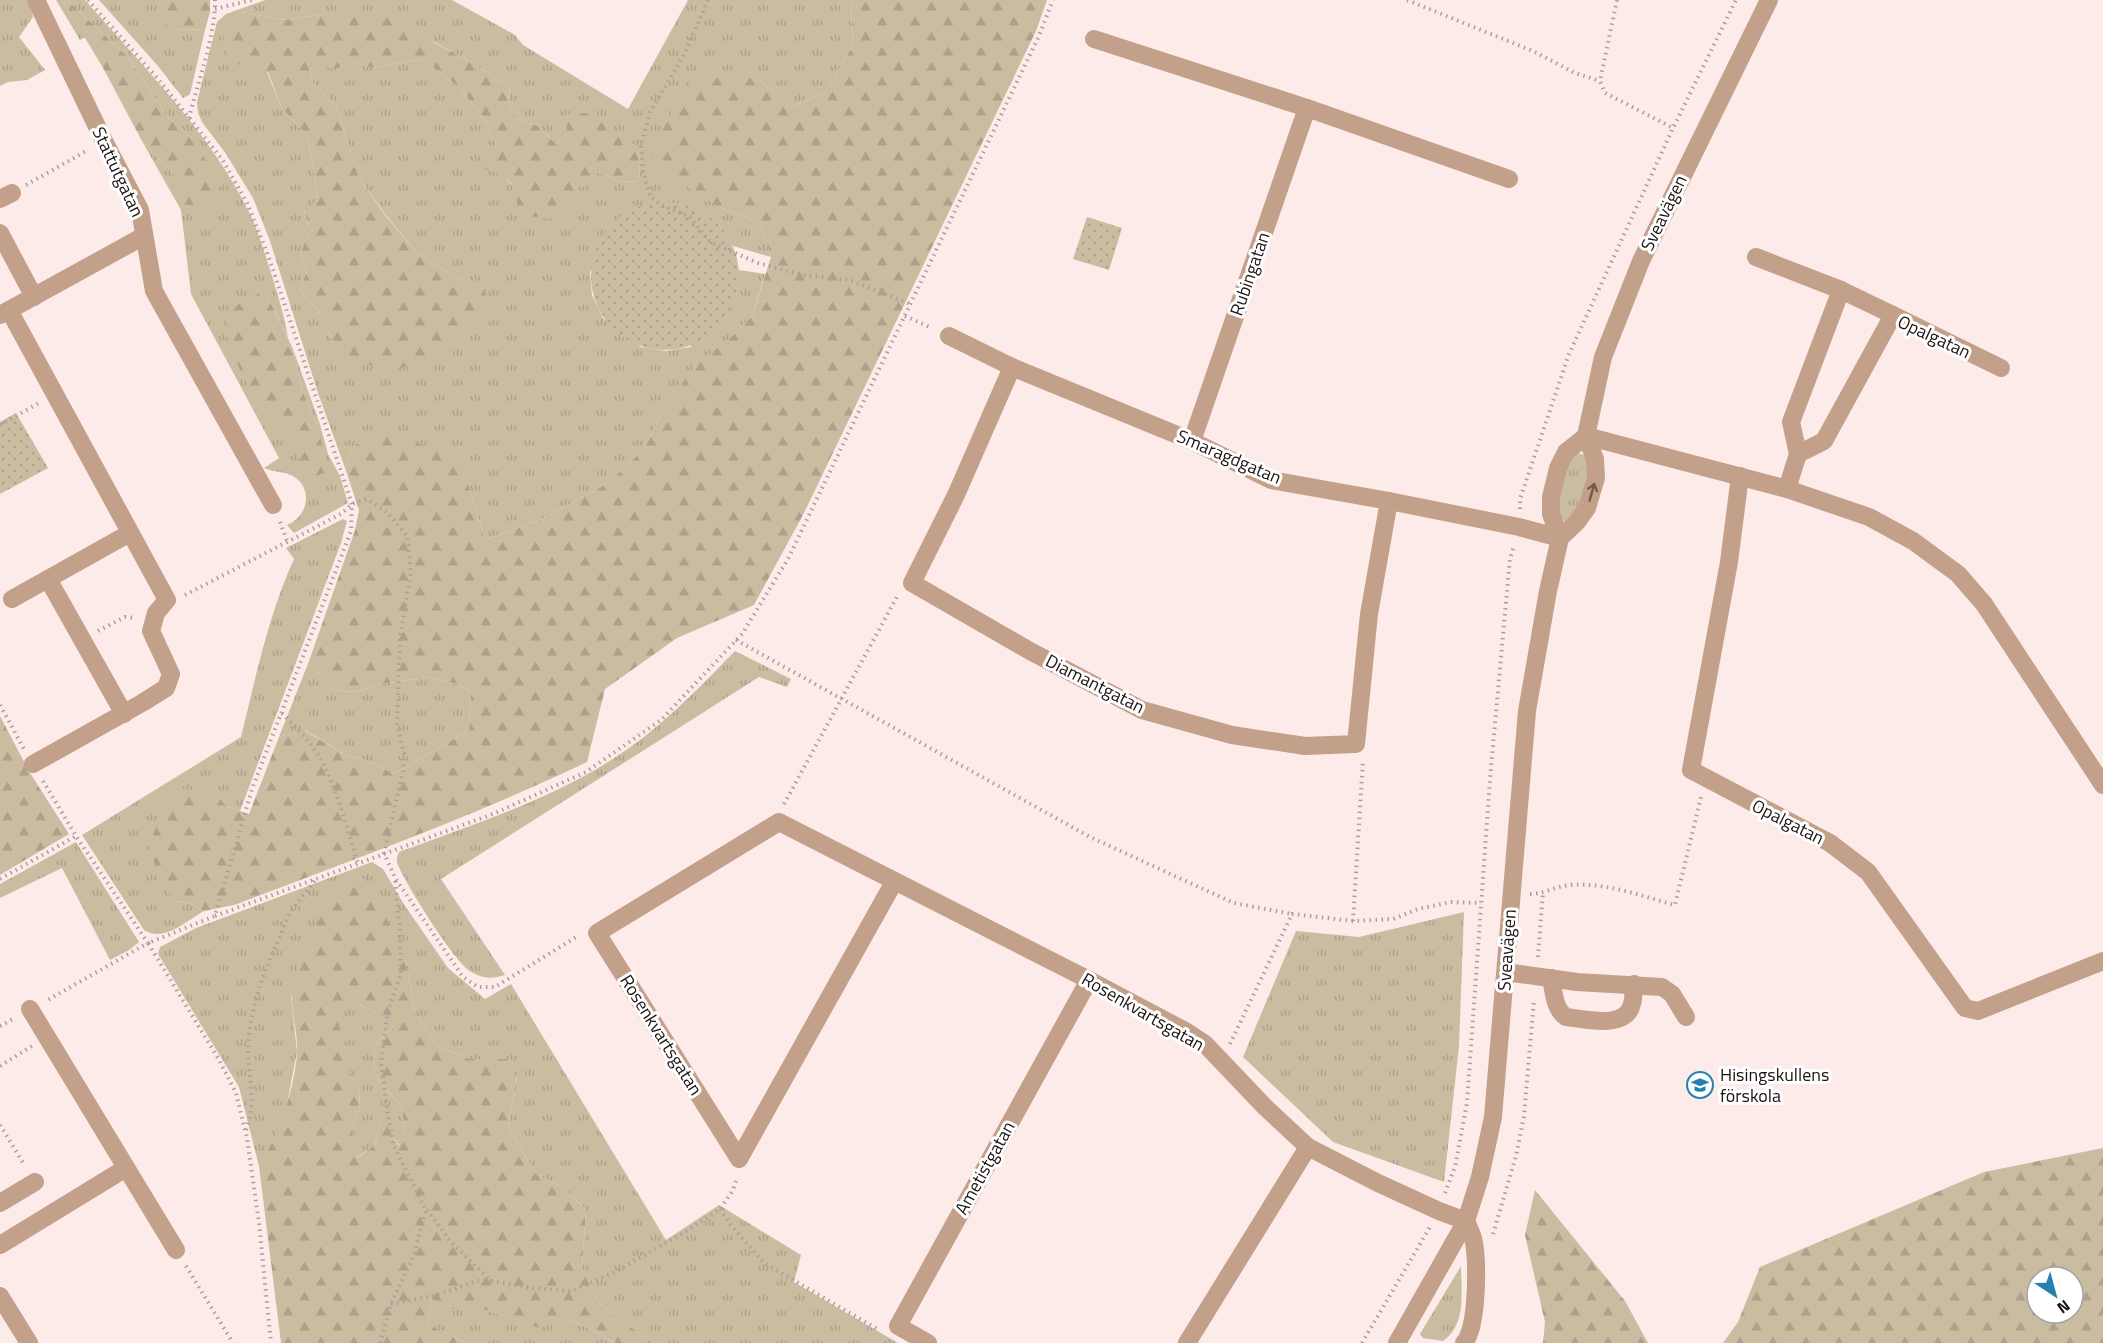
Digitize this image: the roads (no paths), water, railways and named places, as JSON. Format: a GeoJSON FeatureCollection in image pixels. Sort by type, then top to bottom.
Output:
{"type":"FeatureCollection","features":[{"type":"Feature","properties":{"kind":"street","name":"Stattutgatan"},"geometry":{"type":"LineString","coordinates":[[36,0],[140,210],[154,291],[273,505]]}},
{"type":"Feature","properties":{"kind":"street","name":"Sveavägen"},"geometry":{"type":"LineString","coordinates":[[1586,436],[1604,357],[1641,261],[1769,0]]}},
{"type":"Feature","properties":{"kind":"street"},"geometry":{"type":"LineString","coordinates":[[1094,39],[1307,108],[1509,179]]}},
{"type":"Feature","properties":{"kind":"street","name":"Rubingatan"},"geometry":{"type":"LineString","coordinates":[[1192,441],[1307,108]]}},
{"type":"Feature","properties":{"kind":"street"},"geometry":{"type":"LineString","coordinates":[[0,233],[34,297]]}},
{"type":"Feature","properties":{"kind":"street"},"geometry":{"type":"LineString","coordinates":[[33,764],[166,688],[171,674],[151,631],[161,607],[130,533],[55,394],[4,313],[144,236]]}},
{"type":"Feature","properties":{"kind":"street"},"geometry":{"type":"LineString","coordinates":[[1756,257],[1841,290],[1893,315]]}},
{"type":"Feature","properties":{"kind":"street"},"geometry":{"type":"LineString","coordinates":[[1786,489],[1798,454],[1791,422],[1841,290]]}},
{"type":"Feature","properties":{"kind":"street","name":"Opalgatan"},"geometry":{"type":"LineString","coordinates":[[1798,454],[1824,441],[1893,315],[2001,368]]}},
{"type":"Feature","properties":{"kind":"street","name":"Smaragdgatan"},"geometry":{"type":"LineString","coordinates":[[949,336],[1012,367],[1192,441],[1272,480],[1519,527],[1560,538]]}},
{"type":"Feature","properties":{"kind":"street","name":"Diamantgatan"},"geometry":{"type":"LineString","coordinates":[[1012,367],[956,495],[912,583],[1030,651],[1142,710],[1232,735],[1305,746],[1356,744],[1369,614],[1389,501]]}},
{"type":"Feature","properties":{"kind":"street"},"geometry":{"type":"LineString","coordinates":[[1586,436],[1786,489],[1869,517],[1913,541],[1958,574],[1984,604],[2103,785]]}},
{"type":"Feature","properties":{"kind":"street"},"geometry":{"type":"LineString","coordinates":[[1586,436],[1595,459],[1596,478],[1587,508],[1577,522],[1560,538],[1551,513],[1551,497],[1558,468],[1566,452],[1586,436]]}},
{"type":"Feature","properties":{"kind":"street","name":"Opalgatan"},"geometry":{"type":"LineString","coordinates":[[1740,476],[1729,562],[1691,770],[1830,843],[1868,873],[1965,1008],[1978,1011],[2103,961]]}},
{"type":"Feature","properties":{"kind":"street"},"geometry":{"type":"LineString","coordinates":[[12,599],[130,533]]}},
{"type":"Feature","properties":{"kind":"street","name":"Sveavägen"},"geometry":{"type":"LineString","coordinates":[[1397,1343],[1466,1221],[1480,1178],[1493,1116],[1527,711],[1548,591],[1560,538]]}},
{"type":"Feature","properties":{"kind":"street"},"geometry":{"type":"LineString","coordinates":[[48,579],[124,714]]}},
{"type":"Feature","properties":{"kind":"street","name":"Rosenkvartsgatan"},"geometry":{"type":"LineString","coordinates":[[894,882],[739,1159],[597,933],[779,822],[1187,1032],[1205,1044],[1222,1060],[1265,1107],[1308,1147],[1378,1183],[1466,1221]]}},
{"type":"Feature","properties":{"kind":"street"},"geometry":{"type":"LineString","coordinates":[[1506,972],[1577,982],[1662,987],[1672,994],[1686,1017]]}},
{"type":"Feature","properties":{"kind":"street"},"geometry":{"type":"LineString","coordinates":[[1544,977],[1560,1013],[1566,1017],[1612,1022],[1623,1017],[1632,1007],[1634,984]]}},
{"type":"Feature","properties":{"kind":"street","name":"Ametistgatan"},"geometry":{"type":"LineString","coordinates":[[928,1343],[898,1326],[1089,980]]}},
{"type":"Feature","properties":{"kind":"street"},"geometry":{"type":"LineString","coordinates":[[30,1009],[176,1250]]}},
{"type":"Feature","properties":{"kind":"street"},"geometry":{"type":"LineString","coordinates":[[1187,1343],[1308,1147]]}},
{"type":"Feature","properties":{"kind":"street"},"geometry":{"type":"LineString","coordinates":[[0,1245],[126,1168]]}},
{"type":"Feature","properties":{"kind":"street"},"geometry":{"type":"LineString","coordinates":[[0,1203],[35,1182]]}},
{"type":"Feature","properties":{"kind":"street"},"geometry":{"type":"LineString","coordinates":[[1464,1343],[1468,1338],[1474,1316],[1473,1238],[1466,1221]]}},
{"type":"Feature","properties":{"kind":"street"},"geometry":{"type":"LineString","coordinates":[[0,1296],[29,1343]]}},
{"type":"Feature","properties":{"kind":"place","name":"Hisingskullens förskola"},"geometry":{"type":"Point","coordinates":[1700,1085]}}]}
